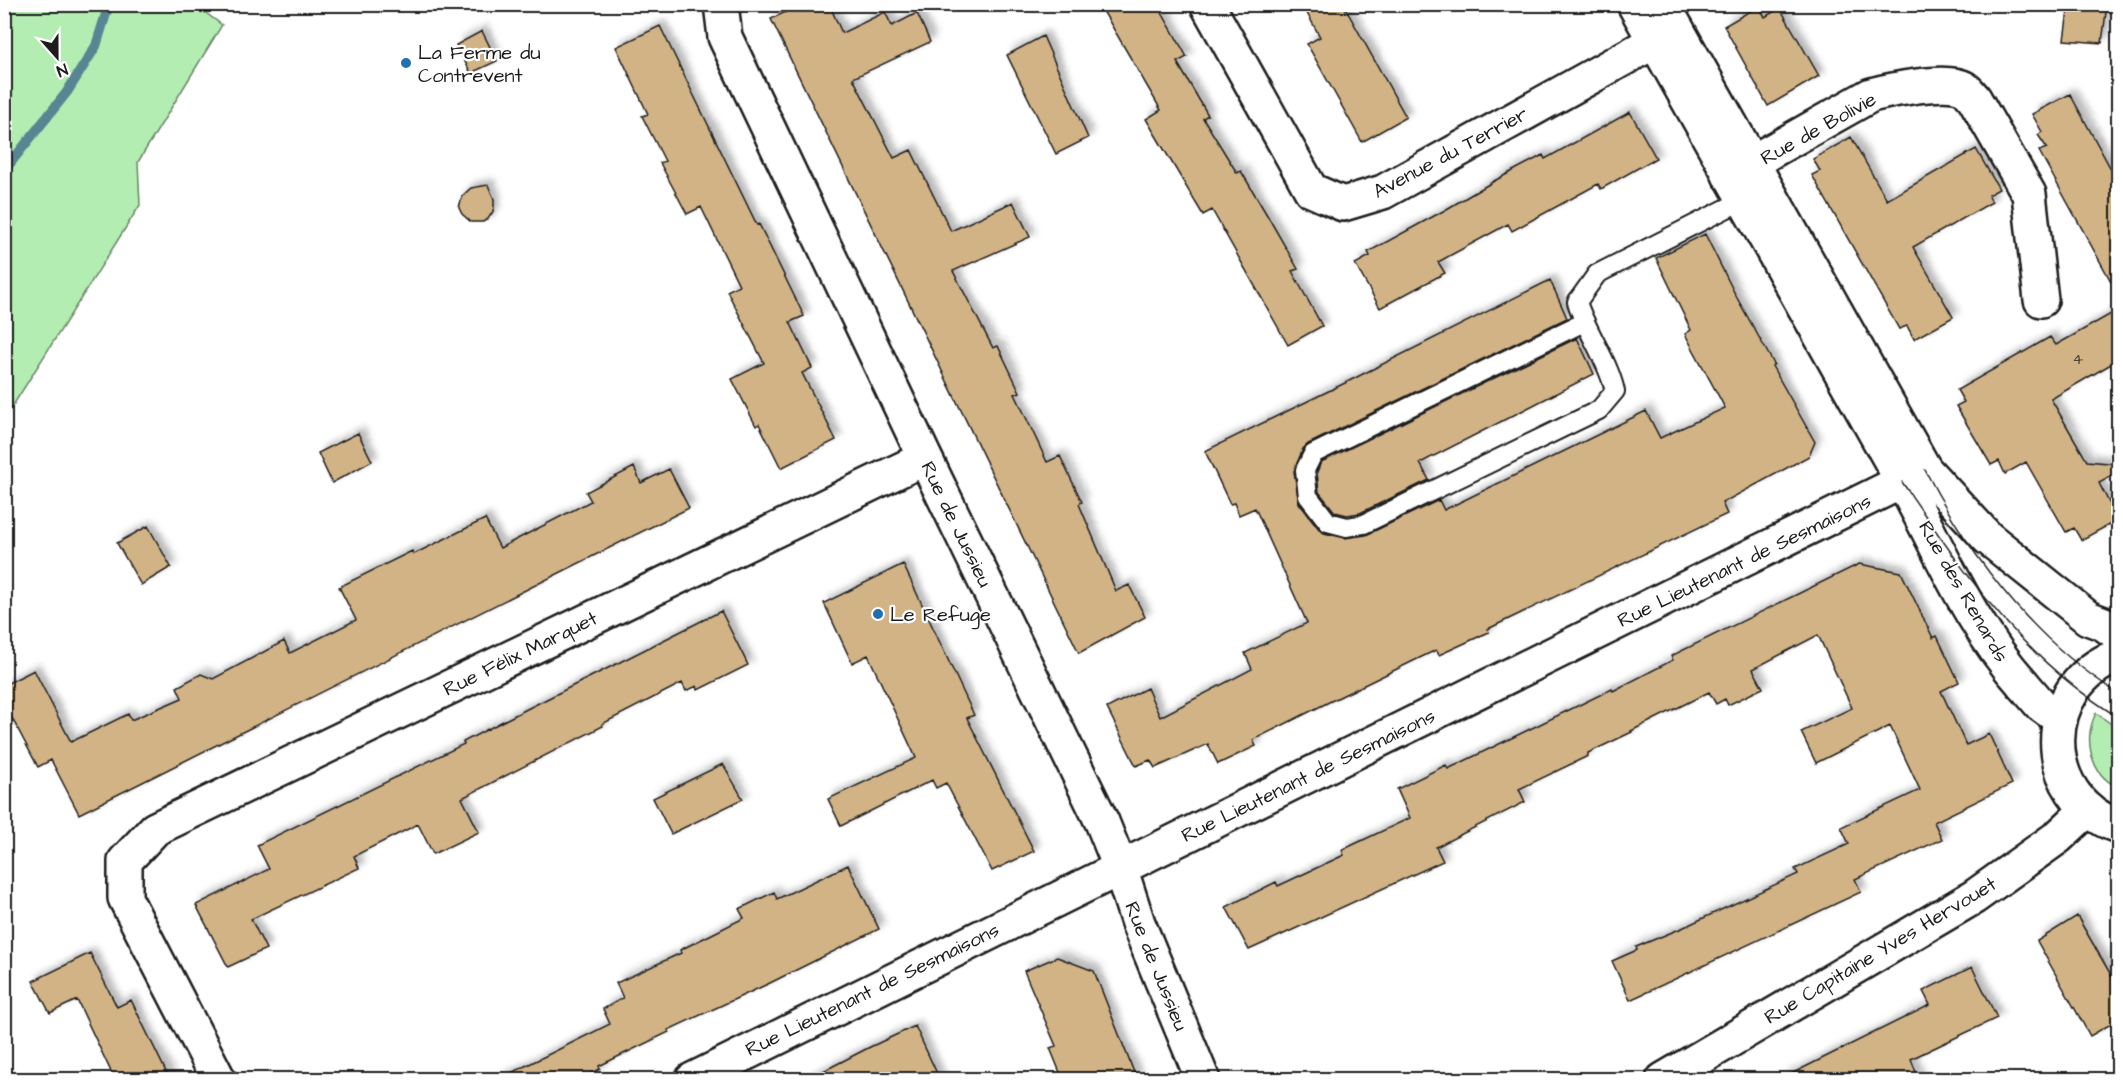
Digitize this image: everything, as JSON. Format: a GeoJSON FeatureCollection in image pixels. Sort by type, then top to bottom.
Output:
{"type":"FeatureCollection","features":[{"type":"Feature","properties":{"kind":"street","name":"Rue de Jussieu"},"geometry":{"type":"LineString","coordinates":[[721,4],[725,37],[925,458],[1102,822],[1120,867],[1138,923],[1203,1080]]}},
{"type":"Feature","properties":{"kind":"street","name":"Avenue du Terrier"},"geometry":{"type":"LineString","coordinates":[[1207,4],[1311,190],[1344,204],[1383,192],[1665,25]]}},
{"type":"Feature","properties":{"kind":"street"},"geometry":{"type":"LineString","coordinates":[[1634,4],[1665,25],[1742,180],[1914,476]]}},
{"type":"Feature","properties":{"kind":"street","name":"Rue de Bolivie"},"geometry":{"type":"LineString","coordinates":[[1742,180],[1871,95],[1890,90],[1944,84],[1964,88],[1974,98],[2029,194],[2041,300]]}},
{"type":"Feature","properties":{"kind":"street","name":"Rue Félix Marquet"},"geometry":{"type":"LineString","coordinates":[[219,1080],[125,898],[126,861],[155,829],[925,458]]}},
{"type":"Feature","properties":{"kind":"street","name":"Rue des Renards"},"geometry":{"type":"LineString","coordinates":[[1914,476],[2088,618],[2104,624],[2118,634]]}},
{"type":"Feature","properties":{"kind":"street","name":"Rue des Renards"},"geometry":{"type":"LineString","coordinates":[[1914,476],[1984,634],[2003,662],[2041,705],[2060,718]]}},
{"type":"Feature","properties":{"kind":"street","name":"Rue Lieutenant de Sesmaisons"},"geometry":{"type":"LineString","coordinates":[[692,1080],[1914,476]]}},
{"type":"Feature","properties":{"kind":"street"},"geometry":{"type":"LineString","coordinates":[[2118,656],[2097,666],[2082,679],[2066,702],[2060,718],[2057,743],[2061,768],[2071,790],[2088,809],[2118,826]]}},
{"type":"Feature","properties":{"kind":"street","name":"Rue Capitaine Yves Hervouet"},"geometry":{"type":"LineString","coordinates":[[1663,1080],[1974,897],[2058,837],[2088,809]]}},
{"type":"Feature","properties":{"kind":"lane"},"geometry":{"type":"LineString","coordinates":[[1584,322],[1313,454],[1305,471],[1308,496],[1328,522],[1347,527],[1364,524],[1599,410],[1614,391],[1610,371],[1584,322],[1577,302],[1597,274],[1742,180]]}},
{"type":"Feature","properties":{"kind":"green space"},"geometry":{"type":"Polygon","coordinates":[[[5,4],[195,5],[222,25],[138,162],[140,205],[5,418],[5,4]]]}},
{"type":"Feature","properties":{"kind":"green space"},"geometry":{"type":"Polygon","coordinates":[[[2096,713],[2118,729],[2118,787],[2101,774],[2092,755],[2090,734],[2096,713]]]}},
{"type":"Feature","properties":{"kind":"building"},"geometry":{"type":"Polygon","coordinates":[[[802,4],[829,4],[842,33],[885,12],[892,26],[917,13],[930,42],[853,78],[894,158],[911,150],[951,231],[1013,202],[1030,237],[953,271],[993,348],[998,346],[1020,392],[1015,394],[1047,462],[1060,456],[1082,502],[1079,504],[1116,591],[1129,585],[1145,617],[1079,653],[771,19],[802,4]]]}},
{"type":"Feature","properties":{"kind":"building"},"geometry":{"type":"Polygon","coordinates":[[[1099,4],[1157,4],[1187,57],[1177,62],[1208,115],[1203,118],[1237,173],[1241,171],[1298,269],[1292,271],[1322,326],[1288,345],[1212,210],[1203,215],[1146,119],[1161,110],[1099,4]]]}},
{"type":"Feature","properties":{"kind":"building"},"geometry":{"type":"Polygon","coordinates":[[[1302,4],[1343,4],[1406,117],[1362,142],[1307,44],[1320,37],[1302,4]]]}},
{"type":"Feature","properties":{"kind":"building"},"geometry":{"type":"Polygon","coordinates":[[[2069,4],[2107,4],[2102,43],[2064,40],[2069,4]]]}},
{"type":"Feature","properties":{"kind":"building"},"geometry":{"type":"Polygon","coordinates":[[[1759,6],[1765,17],[1780,8],[1819,76],[1768,106],[1724,26],[1759,6]]]}},
{"type":"Feature","properties":{"kind":"building"},"geometry":{"type":"Polygon","coordinates":[[[660,26],[804,316],[790,322],[812,368],[802,373],[836,440],[781,468],[759,424],[756,426],[732,379],[764,363],[727,291],[739,285],[701,207],[687,214],[660,163],[665,161],[642,116],[648,114],[616,47],[660,26]]]}},
{"type":"Feature","properties":{"kind":"building"},"geometry":{"type":"Polygon","coordinates":[[[482,31],[497,61],[471,73],[456,45],[482,31]]]}},
{"type":"Feature","properties":{"kind":"building"},"geometry":{"type":"Polygon","coordinates":[[[1043,36],[1088,138],[1056,154],[1007,55],[1043,36]]]}},
{"type":"Feature","properties":{"kind":"building"},"geometry":{"type":"Polygon","coordinates":[[[2070,94],[2118,182],[2118,294],[2039,151],[2047,148],[2038,135],[2042,132],[2032,114],[2070,94]]]}},
{"type":"Feature","properties":{"kind":"building"},"geometry":{"type":"Polygon","coordinates":[[[1630,112],[1656,158],[1601,189],[1598,184],[1512,231],[1508,224],[1438,262],[1445,273],[1380,308],[1355,264],[1370,256],[1368,252],[1494,181],[1543,155],[1545,159],[1630,112]]]}},
{"type":"Feature","properties":{"kind":"building"},"geometry":{"type":"Polygon","coordinates":[[[1851,137],[1887,200],[1976,149],[1999,189],[1988,195],[1992,202],[1913,247],[1953,317],[1914,339],[1907,326],[1899,329],[1812,175],[1820,171],[1813,159],[1851,137]]]}},
{"type":"Feature","properties":{"kind":"building"},"geometry":{"type":"Polygon","coordinates":[[[488,185],[494,199],[494,210],[483,222],[471,222],[459,208],[462,196],[471,188],[488,185]]]}},
{"type":"Feature","properties":{"kind":"building"},"geometry":{"type":"Polygon","coordinates":[[[1705,234],[1774,364],[1772,366],[1815,442],[1809,456],[1722,503],[1727,514],[1488,629],[1489,632],[1439,655],[1436,650],[1329,702],[1253,740],[1256,746],[1218,764],[1208,744],[1155,768],[1150,760],[1136,766],[1107,708],[1147,688],[1160,717],[1252,669],[1245,653],[1307,623],[1255,508],[1239,515],[1234,503],[1230,504],[1205,451],[1550,280],[1567,318],[1308,444],[1303,449],[1294,471],[1299,503],[1324,533],[1345,538],[1366,535],[1439,500],[1444,510],[1646,411],[1660,438],[1725,408],[1685,334],[1691,330],[1656,258],[1705,234]]]}},
{"type":"Feature","properties":{"kind":"building"},"geometry":{"type":"Polygon","coordinates":[[[2118,310],[2118,360],[2051,399],[2087,461],[2118,464],[2118,473],[2099,483],[2118,520],[2081,540],[2074,528],[2066,532],[2026,462],[2005,474],[1999,461],[1991,465],[1956,406],[1964,402],[1957,390],[2050,337],[2056,345],[2118,310]]]}},
{"type":"Feature","properties":{"kind":"building"},"geometry":{"type":"Polygon","coordinates":[[[1577,338],[1594,374],[1420,463],[1429,480],[1360,513],[1347,515],[1335,512],[1319,492],[1317,472],[1321,462],[1577,338]]]}},
{"type":"Feature","properties":{"kind":"building"},"geometry":{"type":"Polygon","coordinates":[[[358,433],[372,461],[332,483],[318,453],[358,433]]]}},
{"type":"Feature","properties":{"kind":"building"},"geometry":{"type":"Polygon","coordinates":[[[634,467],[641,483],[669,469],[689,508],[79,814],[51,760],[38,767],[4,703],[4,685],[34,670],[71,742],[128,714],[131,720],[182,698],[177,687],[201,674],[213,679],[284,641],[290,653],[356,620],[339,587],[412,551],[414,554],[485,519],[500,548],[591,501],[586,492],[634,467]]]}},
{"type":"Feature","properties":{"kind":"building"},"geometry":{"type":"Polygon","coordinates":[[[148,526],[171,567],[141,585],[117,543],[148,526]]]}},
{"type":"Feature","properties":{"kind":"building"},"geometry":{"type":"Polygon","coordinates":[[[903,564],[974,715],[967,718],[1034,851],[992,871],[946,783],[936,788],[932,780],[841,826],[828,799],[916,758],[868,655],[852,663],[824,603],[903,564]]]}},
{"type":"Feature","properties":{"kind":"building"},"geometry":{"type":"Polygon","coordinates":[[[1859,564],[1901,572],[1933,638],[1937,636],[1959,682],[1941,691],[1966,745],[1989,734],[2012,784],[1934,822],[1942,839],[1855,879],[1861,892],[1630,1000],[1612,961],[1637,950],[1636,947],[1798,874],[1795,869],[1849,844],[1841,827],[1920,790],[1890,726],[1816,763],[1801,732],[1852,708],[1818,635],[1753,669],[1763,688],[1728,705],[1725,699],[1716,704],[1709,692],[1631,731],[1588,753],[1588,756],[1519,789],[1525,802],[1436,847],[1443,861],[1249,950],[1226,907],[1276,882],[1278,886],[1344,855],[1342,850],[1410,818],[1397,789],[1446,765],[1448,769],[1612,689],[1613,691],[1673,660],[1671,656],[1859,564]]]}},
{"type":"Feature","properties":{"kind":"building"},"geometry":{"type":"Polygon","coordinates":[[[721,611],[748,665],[698,690],[697,686],[686,691],[682,683],[462,798],[479,832],[433,854],[418,824],[354,856],[359,868],[251,919],[266,949],[228,967],[196,905],[269,869],[257,845],[464,744],[463,742],[507,719],[721,611]]]}},
{"type":"Feature","properties":{"kind":"building"},"geometry":{"type":"Polygon","coordinates":[[[723,764],[743,799],[671,834],[653,798],[723,764]]]}},
{"type":"Feature","properties":{"kind":"building"},"geometry":{"type":"Polygon","coordinates":[[[848,865],[879,929],[668,1030],[669,1032],[599,1066],[600,1069],[578,1080],[497,1080],[610,1024],[603,1009],[623,998],[616,983],[681,953],[680,950],[744,918],[739,909],[774,892],[777,899],[848,865]]]}},
{"type":"Feature","properties":{"kind":"building"},"geometry":{"type":"Polygon","coordinates":[[[2077,916],[2118,987],[2118,1020],[2090,1036],[2037,941],[2077,916]]]}},
{"type":"Feature","properties":{"kind":"building"},"geometry":{"type":"Polygon","coordinates":[[[90,953],[117,1007],[131,1000],[170,1080],[115,1080],[77,1000],[50,1013],[33,981],[90,953]]]}},
{"type":"Feature","properties":{"kind":"building"},"geometry":{"type":"Polygon","coordinates":[[[1057,957],[1094,971],[1137,1080],[1063,1080],[1050,1048],[1056,1046],[1024,971],[1057,957]]]}},
{"type":"Feature","properties":{"kind":"building"},"geometry":{"type":"Polygon","coordinates":[[[1972,967],[1997,1018],[1911,1059],[1919,1080],[1779,1080],[1930,1005],[1923,991],[1972,967]]]}},
{"type":"Feature","properties":{"kind":"building"},"geometry":{"type":"Polygon","coordinates":[[[915,1026],[940,1080],[806,1080],[870,1047],[915,1026]]]}},
{"type":"Feature","properties":{"kind":"waterway"},"geometry":{"type":"LineString","coordinates":[[4,171],[67,92],[96,46],[109,4]]}},
{"type":"Feature","properties":{"kind":"tram line"},"geometry":{"type":"LineString","coordinates":[[1925,470],[1963,535],[2007,595],[2058,648],[2087,672],[2118,693]]}},
{"type":"Feature","properties":{"kind":"tram line"},"geometry":{"type":"LineString","coordinates":[[1902,482],[1949,550],[1997,612],[2051,667],[2118,717]]}},
{"type":"Feature","properties":{"kind":"place","name":"La Ferme du Contrevent"},"geometry":{"type":"Point","coordinates":[406,63]}},
{"type":"Feature","properties":{"kind":"place","name":"Le Refuge"},"geometry":{"type":"Point","coordinates":[878,614]}}]}
